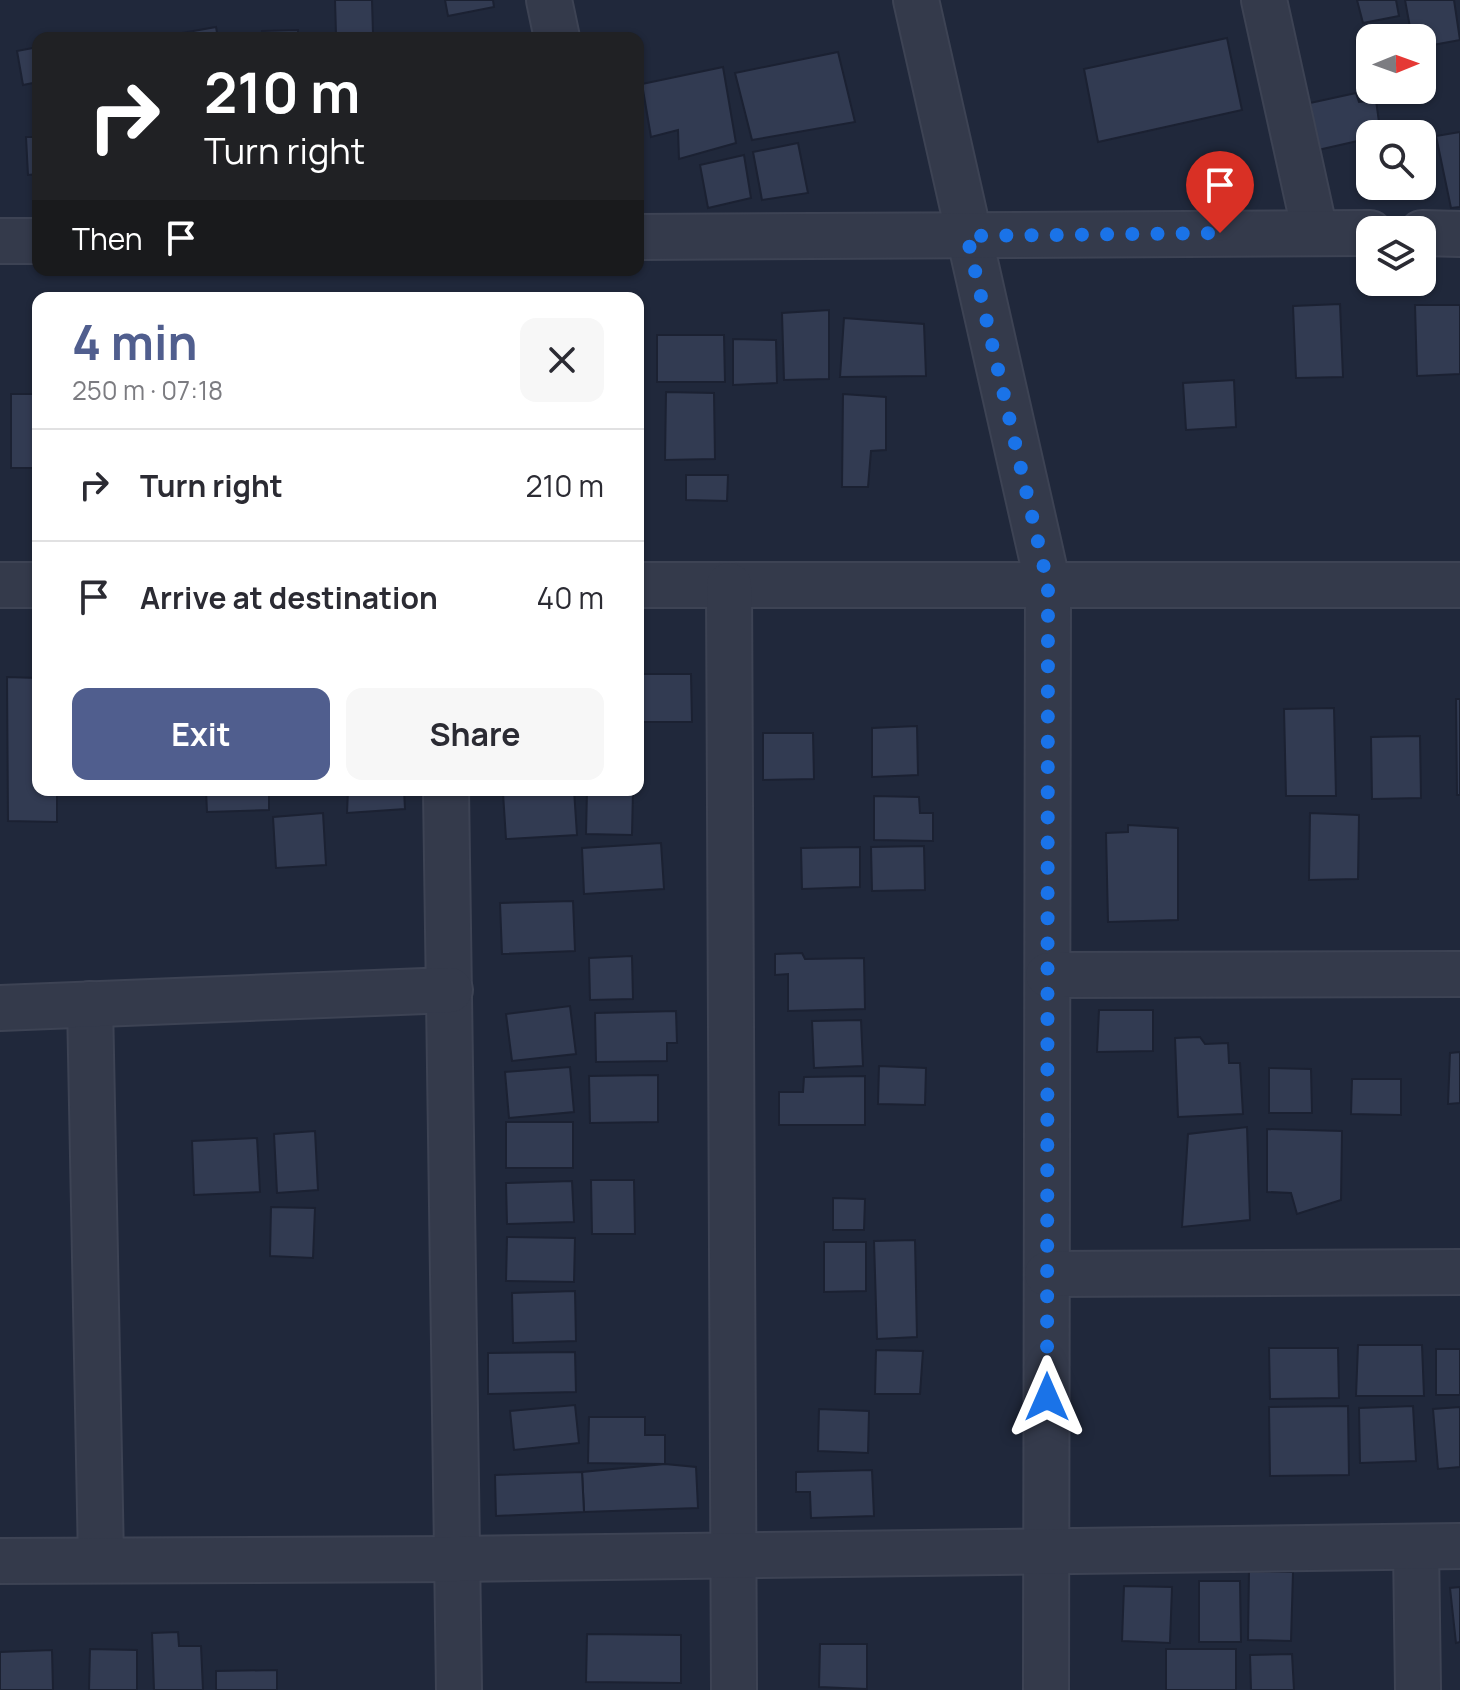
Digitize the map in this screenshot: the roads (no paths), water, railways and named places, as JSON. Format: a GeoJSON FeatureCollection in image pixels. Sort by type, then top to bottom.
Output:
{"type":"FeatureCollection","features":[{"type":"Feature","properties":{"kind":"street"},"geometry":{"type":"LineString","coordinates":[[549,0],[556,32]]}},
{"type":"Feature","properties":{"kind":"street"},"geometry":{"type":"LineString","coordinates":[[916,0],[1048,585],[1046,1690]]}},
{"type":"Feature","properties":{"kind":"street"},"geometry":{"type":"LineString","coordinates":[[1264,0],[1315,232]]}},
{"type":"Feature","properties":{"kind":"street"},"geometry":{"type":"LineString","coordinates":[[644,237],[1356,233]]}},
{"type":"Feature","properties":{"kind":"street"},"geometry":{"type":"LineString","coordinates":[[1436,233],[1460,234]]}},
{"type":"Feature","properties":{"kind":"street"},"geometry":{"type":"LineString","coordinates":[[0,241],[32,241]]}},
{"type":"Feature","properties":{"kind":"street"},"geometry":{"type":"LineString","coordinates":[[0,585],[32,585]]}},
{"type":"Feature","properties":{"kind":"street"},"geometry":{"type":"LineString","coordinates":[[644,585],[1460,585]]}},
{"type":"Feature","properties":{"kind":"street"},"geometry":{"type":"LineString","coordinates":[[729,585],[734,1690]]}},
{"type":"Feature","properties":{"kind":"street"},"geometry":{"type":"LineString","coordinates":[[446,796],[459,1690]]}},
{"type":"Feature","properties":{"kind":"street"},"geometry":{"type":"LineString","coordinates":[[1048,975],[1460,974]]}},
{"type":"Feature","properties":{"kind":"street"},"geometry":{"type":"LineString","coordinates":[[0,1008],[450,990]]}},
{"type":"Feature","properties":{"kind":"street"},"geometry":{"type":"LineString","coordinates":[[90,1004],[101,1560]]}},
{"type":"Feature","properties":{"kind":"street"},"geometry":{"type":"LineString","coordinates":[[1047,1274],[1460,1272]]}},
{"type":"Feature","properties":{"kind":"street"},"geometry":{"type":"LineString","coordinates":[[0,1561],[457,1559],[1460,1546]]}},
{"type":"Feature","properties":{"kind":"street"},"geometry":{"type":"LineString","coordinates":[[1416,1547],[1418,1690]]}}]}
